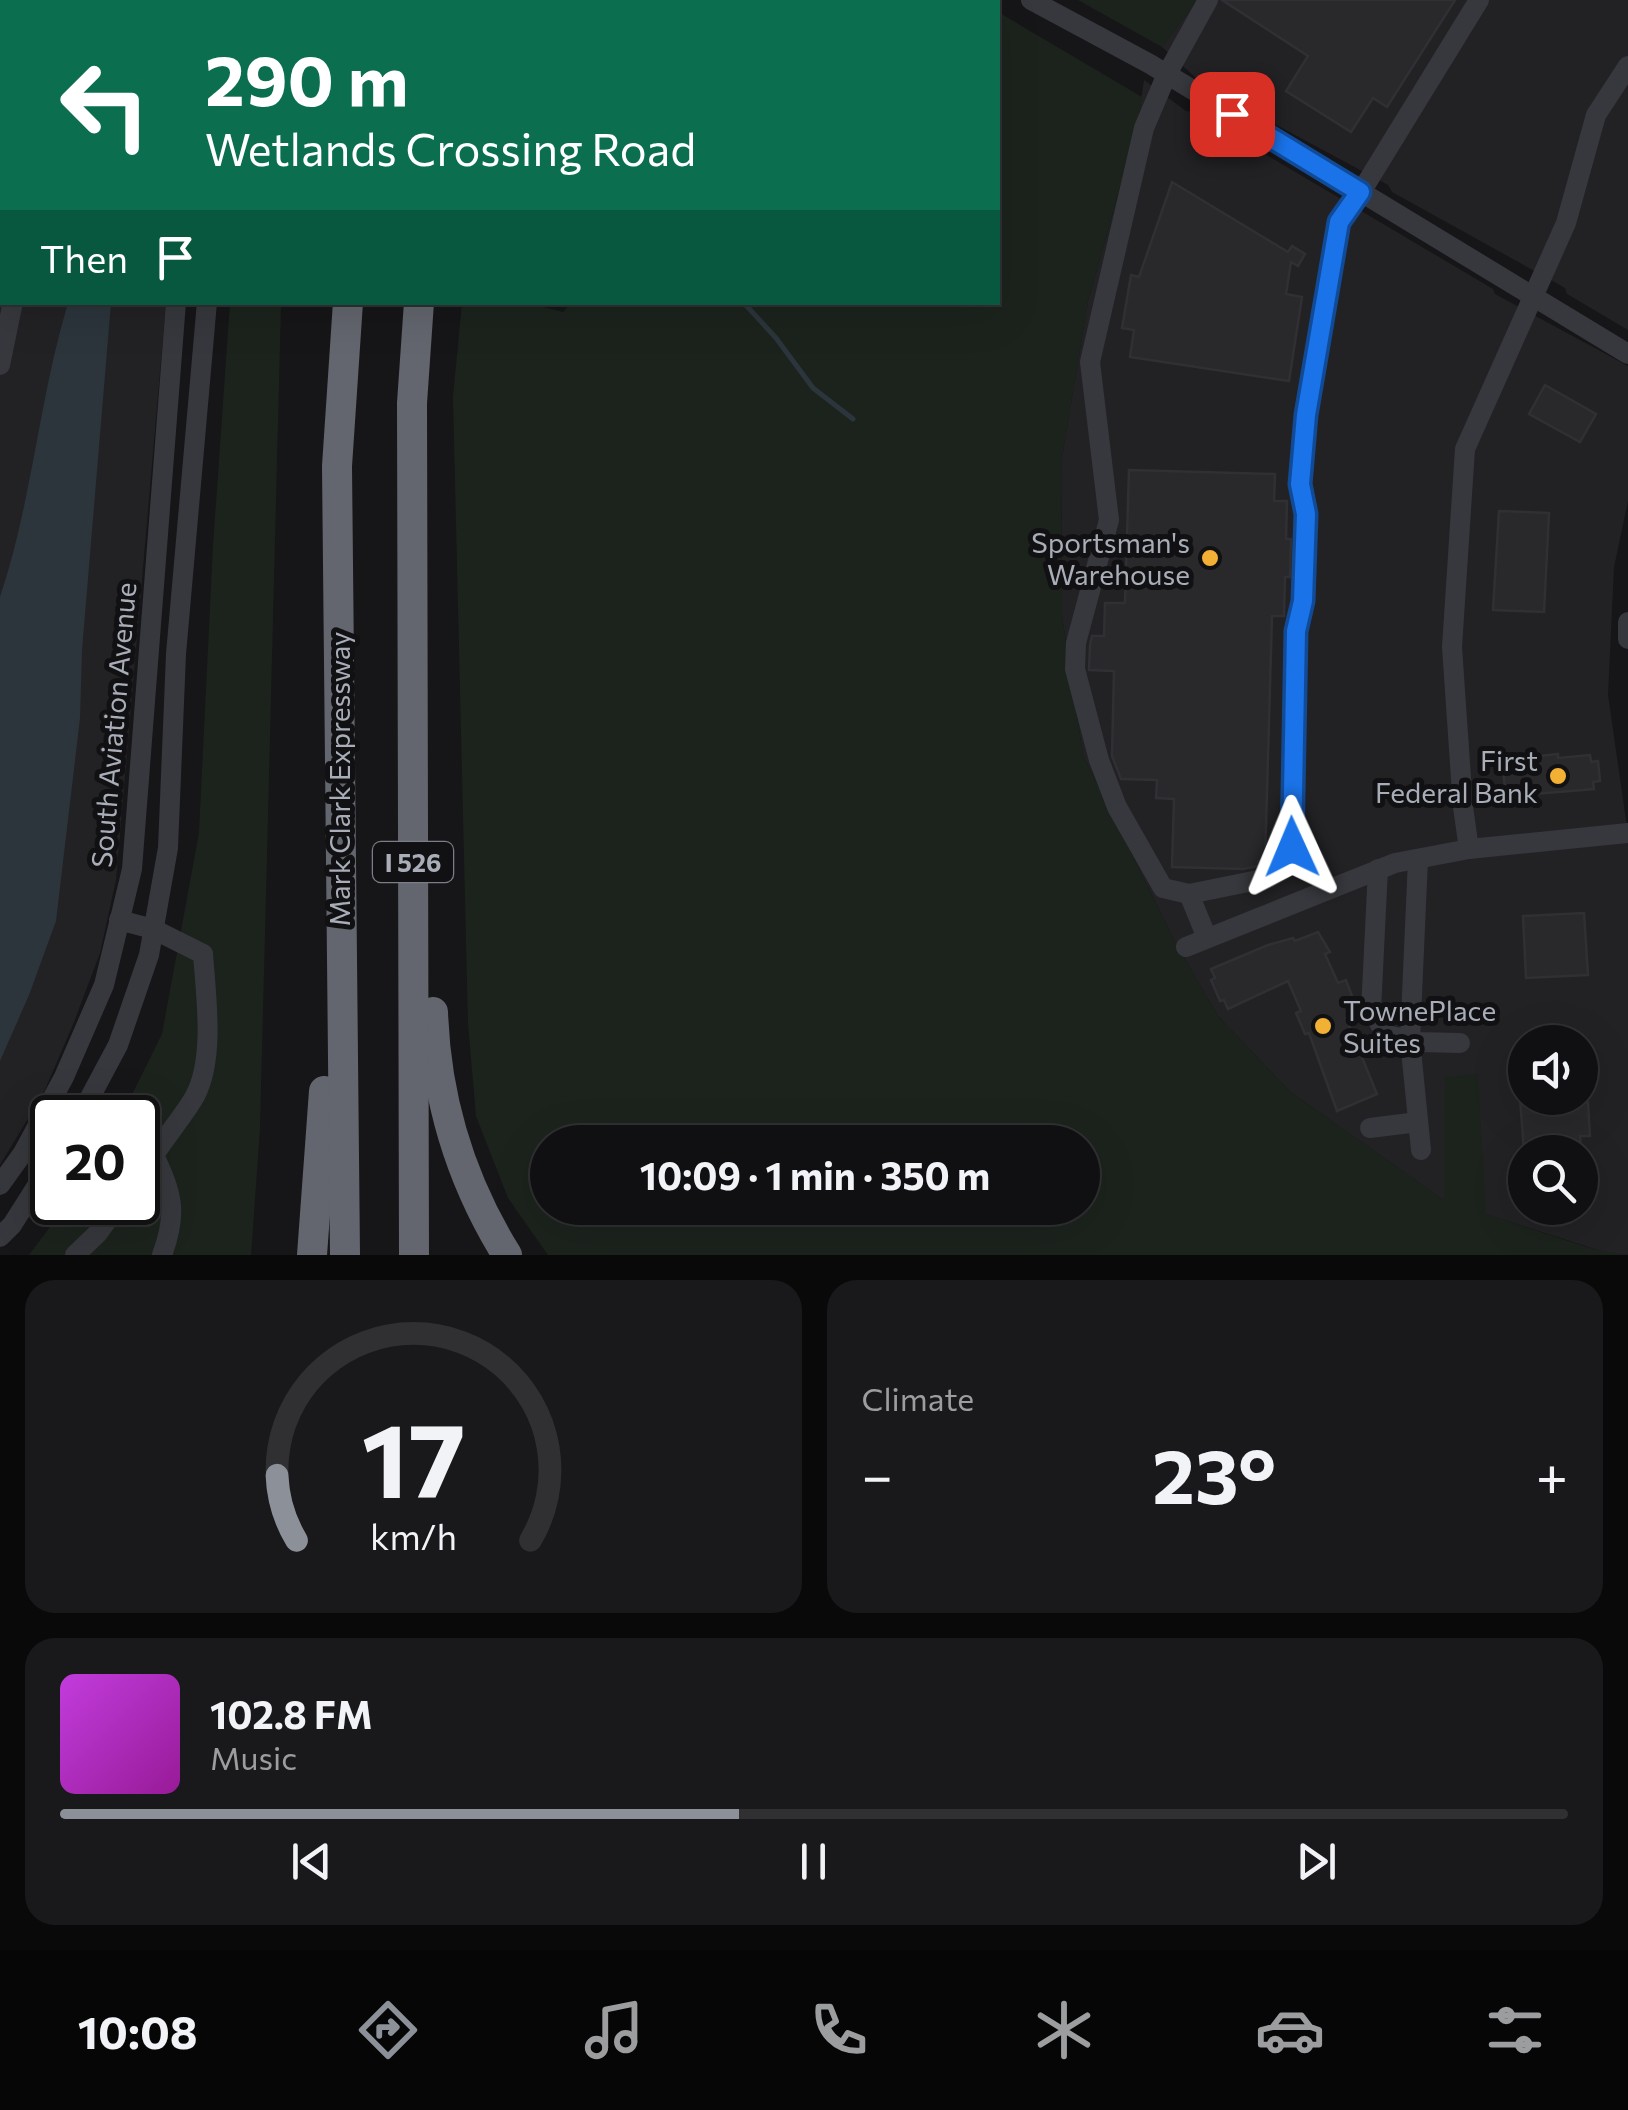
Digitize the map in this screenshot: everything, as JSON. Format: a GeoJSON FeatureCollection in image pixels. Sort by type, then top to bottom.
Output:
{"type":"FeatureCollection","features":[{"type":"Feature","properties":{"kind":"highway","name":"Mark Clark Expressway"},"geometry":{"type":"LineString","coordinates":[[344,1255],[337,466],[348,305]]}},
{"type":"Feature","properties":{"kind":"highway","name":"I 526"},"geometry":{"type":"LineString","coordinates":[[414,1255],[412,404],[419,305]]}},
{"type":"Feature","properties":{"kind":"highway"},"geometry":{"type":"LineString","coordinates":[[412,470],[434,1045],[442,1098],[465,1176],[508,1255]]}},
{"type":"Feature","properties":{"kind":"highway"},"geometry":{"type":"LineString","coordinates":[[312,1255],[329,1024],[338,743]]}},
{"type":"Feature","properties":{"kind":"street"},"geometry":{"type":"LineString","coordinates":[[1032,0],[1167,74],[1628,354]]}},
{"type":"Feature","properties":{"kind":"street"},"geometry":{"type":"LineString","coordinates":[[1208,0],[1167,74],[1144,128],[1090,362],[1109,520],[1076,643],[1076,670],[1099,760],[1117,807],[1163,888],[1189,894],[1268,878],[1292,847],[1296,631],[1303,601],[1306,514],[1300,484],[1306,415],[1339,222],[1479,0]]}},
{"type":"Feature","properties":{"kind":"street"},"geometry":{"type":"LineString","coordinates":[[1469,849],[1462,807],[1452,647],[1465,449],[1566,223],[1596,115],[1628,66]]}},
{"type":"Feature","properties":{"kind":"street"},"geometry":{"type":"LineString","coordinates":[[0,365],[12,305]]}},
{"type":"Feature","properties":{"kind":"street","name":"South Aviation Avenue"},"geometry":{"type":"LineString","coordinates":[[0,1185],[23,1153],[64,1077],[104,985],[132,869],[176,305]]}},
{"type":"Feature","properties":{"kind":"street","name":"South Aviation Avenue"},"geometry":{"type":"LineString","coordinates":[[91,1095],[118,1045],[149,955],[168,848],[176,654],[207,305]]}},
{"type":"Feature","properties":{"kind":"street"},"geometry":{"type":"LineString","coordinates":[[1628,622],[1628,639]]}},
{"type":"Feature","properties":{"kind":"street"},"geometry":{"type":"LineString","coordinates":[[1186,947],[1378,869],[1418,858],[1469,849],[1628,834]]}},
{"type":"Feature","properties":{"kind":"street"},"geometry":{"type":"LineString","coordinates":[[1418,858],[1410,1040],[1421,1150]]}},
{"type":"Feature","properties":{"kind":"street"},"geometry":{"type":"LineString","coordinates":[[1378,869],[1372,1010],[1387,1035],[1460,1043]]}},
{"type":"Feature","properties":{"kind":"street"},"geometry":{"type":"LineString","coordinates":[[1189,894],[1207,938]]}},
{"type":"Feature","properties":{"kind":"street"},"geometry":{"type":"LineString","coordinates":[[119,920],[154,928],[203,954],[209,1024],[195,1096],[160,1146]]}},
{"type":"Feature","properties":{"kind":"street"},"geometry":{"type":"LineString","coordinates":[[1370,1128],[1418,1122]]}},
{"type":"Feature","properties":{"kind":"street"},"geometry":{"type":"LineString","coordinates":[[160,1168],[172,1194],[170,1226],[162,1255]]}},
{"type":"Feature","properties":{"kind":"street"},"geometry":{"type":"LineString","coordinates":[[0,1237],[30,1197]]}},
{"type":"Feature","properties":{"kind":"street"},"geometry":{"type":"LineString","coordinates":[[76,1255],[104,1225]]}},
{"type":"Feature","properties":{"kind":"shaded area"},"geometry":{"type":"Polygon","coordinates":[[[1078,0],[1197,0],[1162,47],[1078,0]]]}},
{"type":"Feature","properties":{"kind":"shaded area"},"geometry":{"type":"Polygon","coordinates":[[[1197,0],[1628,0],[1628,330],[1567,294],[1565,288],[1392,192],[1388,185],[1206,87],[1162,47],[1197,0]]]}},
{"type":"Feature","properties":{"kind":"shaded area"},"geometry":{"type":"Polygon","coordinates":[[[1000,13],[1142,97],[1088,301],[1061,463],[1062,616],[1083,755],[1175,942],[1218,1016],[1289,1091],[1444,1200],[1445,1077],[1478,1074],[1486,1214],[1508,1221],[1508,1225],[1628,1255],[548,1255],[508,1198],[476,1116],[468,1023],[453,397],[462,305],[536,305],[563,312],[569,305],[1000,305],[1000,13]]]}},
{"type":"Feature","properties":{"kind":"shaded area"},"geometry":{"type":"Polygon","coordinates":[[[1144,80],[1186,111],[1194,112],[1493,289],[1495,294],[1628,366],[1628,501],[1614,567],[1608,695],[1628,834],[1628,1255],[1601,1251],[1520,1225],[1598,1225],[1598,1135],[1508,1135],[1508,1221],[1445,1201],[1289,1091],[1218,1016],[1175,942],[1083,755],[1062,616],[1061,463],[1088,301],[1137,127],[1144,80]]]}},
{"type":"Feature","properties":{"kind":"shaded area"},"geometry":{"type":"Polygon","coordinates":[[[0,305],[166,305],[116,880],[100,953],[44,1092],[30,1095],[30,1115],[0,1165],[0,305]]]}},
{"type":"Feature","properties":{"kind":"shaded area"},"geometry":{"type":"Polygon","coordinates":[[[67,305],[111,305],[82,650],[80,718],[56,921],[0,1061],[0,597],[20,524],[67,305]]]}},
{"type":"Feature","properties":{"kind":"shaded area"},"geometry":{"type":"Polygon","coordinates":[[[230,305],[281,305],[260,1128],[251,1255],[29,1255],[52,1225],[160,1225],[160,1095],[132,1095],[162,1034],[199,833],[230,305]]]}},
{"type":"Feature","properties":{"kind":"building"},"geometry":{"type":"Polygon","coordinates":[[[1222,0],[1455,0],[1387,107],[1373,98],[1351,132],[1286,91],[1308,56],[1222,0]]]}},
{"type":"Feature","properties":{"kind":"building"},"geometry":{"type":"Polygon","coordinates":[[[1172,182],[1288,252],[1292,246],[1305,254],[1298,266],[1291,262],[1286,294],[1302,297],[1289,381],[1130,357],[1134,330],[1122,328],[1131,275],[1139,277],[1172,182]]]}},
{"type":"Feature","properties":{"kind":"building"},"geometry":{"type":"Polygon","coordinates":[[[1545,385],[1596,414],[1580,442],[1529,414],[1545,385]]]}},
{"type":"Feature","properties":{"kind":"building"},"geometry":{"type":"Polygon","coordinates":[[[1129,470],[1275,474],[1274,501],[1287,501],[1290,577],[1285,577],[1284,616],[1272,616],[1265,860],[1258,861],[1258,866],[1172,867],[1174,799],[1156,798],[1157,780],[1121,779],[1112,756],[1114,671],[1089,670],[1090,645],[1092,636],[1104,636],[1105,603],[1125,603],[1129,470]]]}},
{"type":"Feature","properties":{"kind":"building"},"geometry":{"type":"Polygon","coordinates":[[[1499,511],[1549,513],[1544,612],[1493,610],[1499,511]]]}},
{"type":"Feature","properties":{"kind":"building"},"geometry":{"type":"Polygon","coordinates":[[[1558,754],[1558,758],[1590,755],[1591,762],[1598,761],[1600,781],[1593,782],[1594,789],[1535,794],[1534,786],[1505,789],[1503,770],[1530,768],[1530,757],[1558,754]]]}},
{"type":"Feature","properties":{"kind":"building"},"geometry":{"type":"Polygon","coordinates":[[[1584,913],[1588,975],[1526,978],[1523,916],[1584,913]]]}},
{"type":"Feature","properties":{"kind":"building","name":"TownePlace Suites"},"geometry":{"type":"Polygon","coordinates":[[[1318,932],[1330,952],[1325,954],[1338,983],[1346,980],[1357,1009],[1358,1013],[1346,1018],[1377,1094],[1337,1111],[1309,1033],[1305,1034],[1296,1013],[1301,1011],[1288,981],[1228,1009],[1211,980],[1215,978],[1211,969],[1268,945],[1318,932]]]}},
{"type":"Feature","properties":{"kind":"building"},"geometry":{"type":"Polygon","coordinates":[[[1521,1115],[1589,1115],[1590,1135],[1523,1135],[1521,1115]]]}},
{"type":"Feature","properties":{"kind":"waterway"},"geometry":{"type":"LineString","coordinates":[[746,305],[813,388],[853,419]]}},
{"type":"Feature","properties":{"kind":"place","name":"Sportsman's Warehouse"},"geometry":{"type":"Point","coordinates":[1210,558]}},
{"type":"Feature","properties":{"kind":"place","name":"First Federal Bank"},"geometry":{"type":"Point","coordinates":[1558,776]}},
{"type":"Feature","properties":{"kind":"place","name":"TownePlace Suites"},"geometry":{"type":"Point","coordinates":[1323,1026]}},
{"type":"Feature","properties":{"kind":"route"},"geometry":{"type":"LineString","coordinates":[[1232,114],[1360,192],[1339,222],[1334,242],[1306,415],[1300,484],[1306,514],[1303,601],[1296,631],[1292,847]]}}]}
